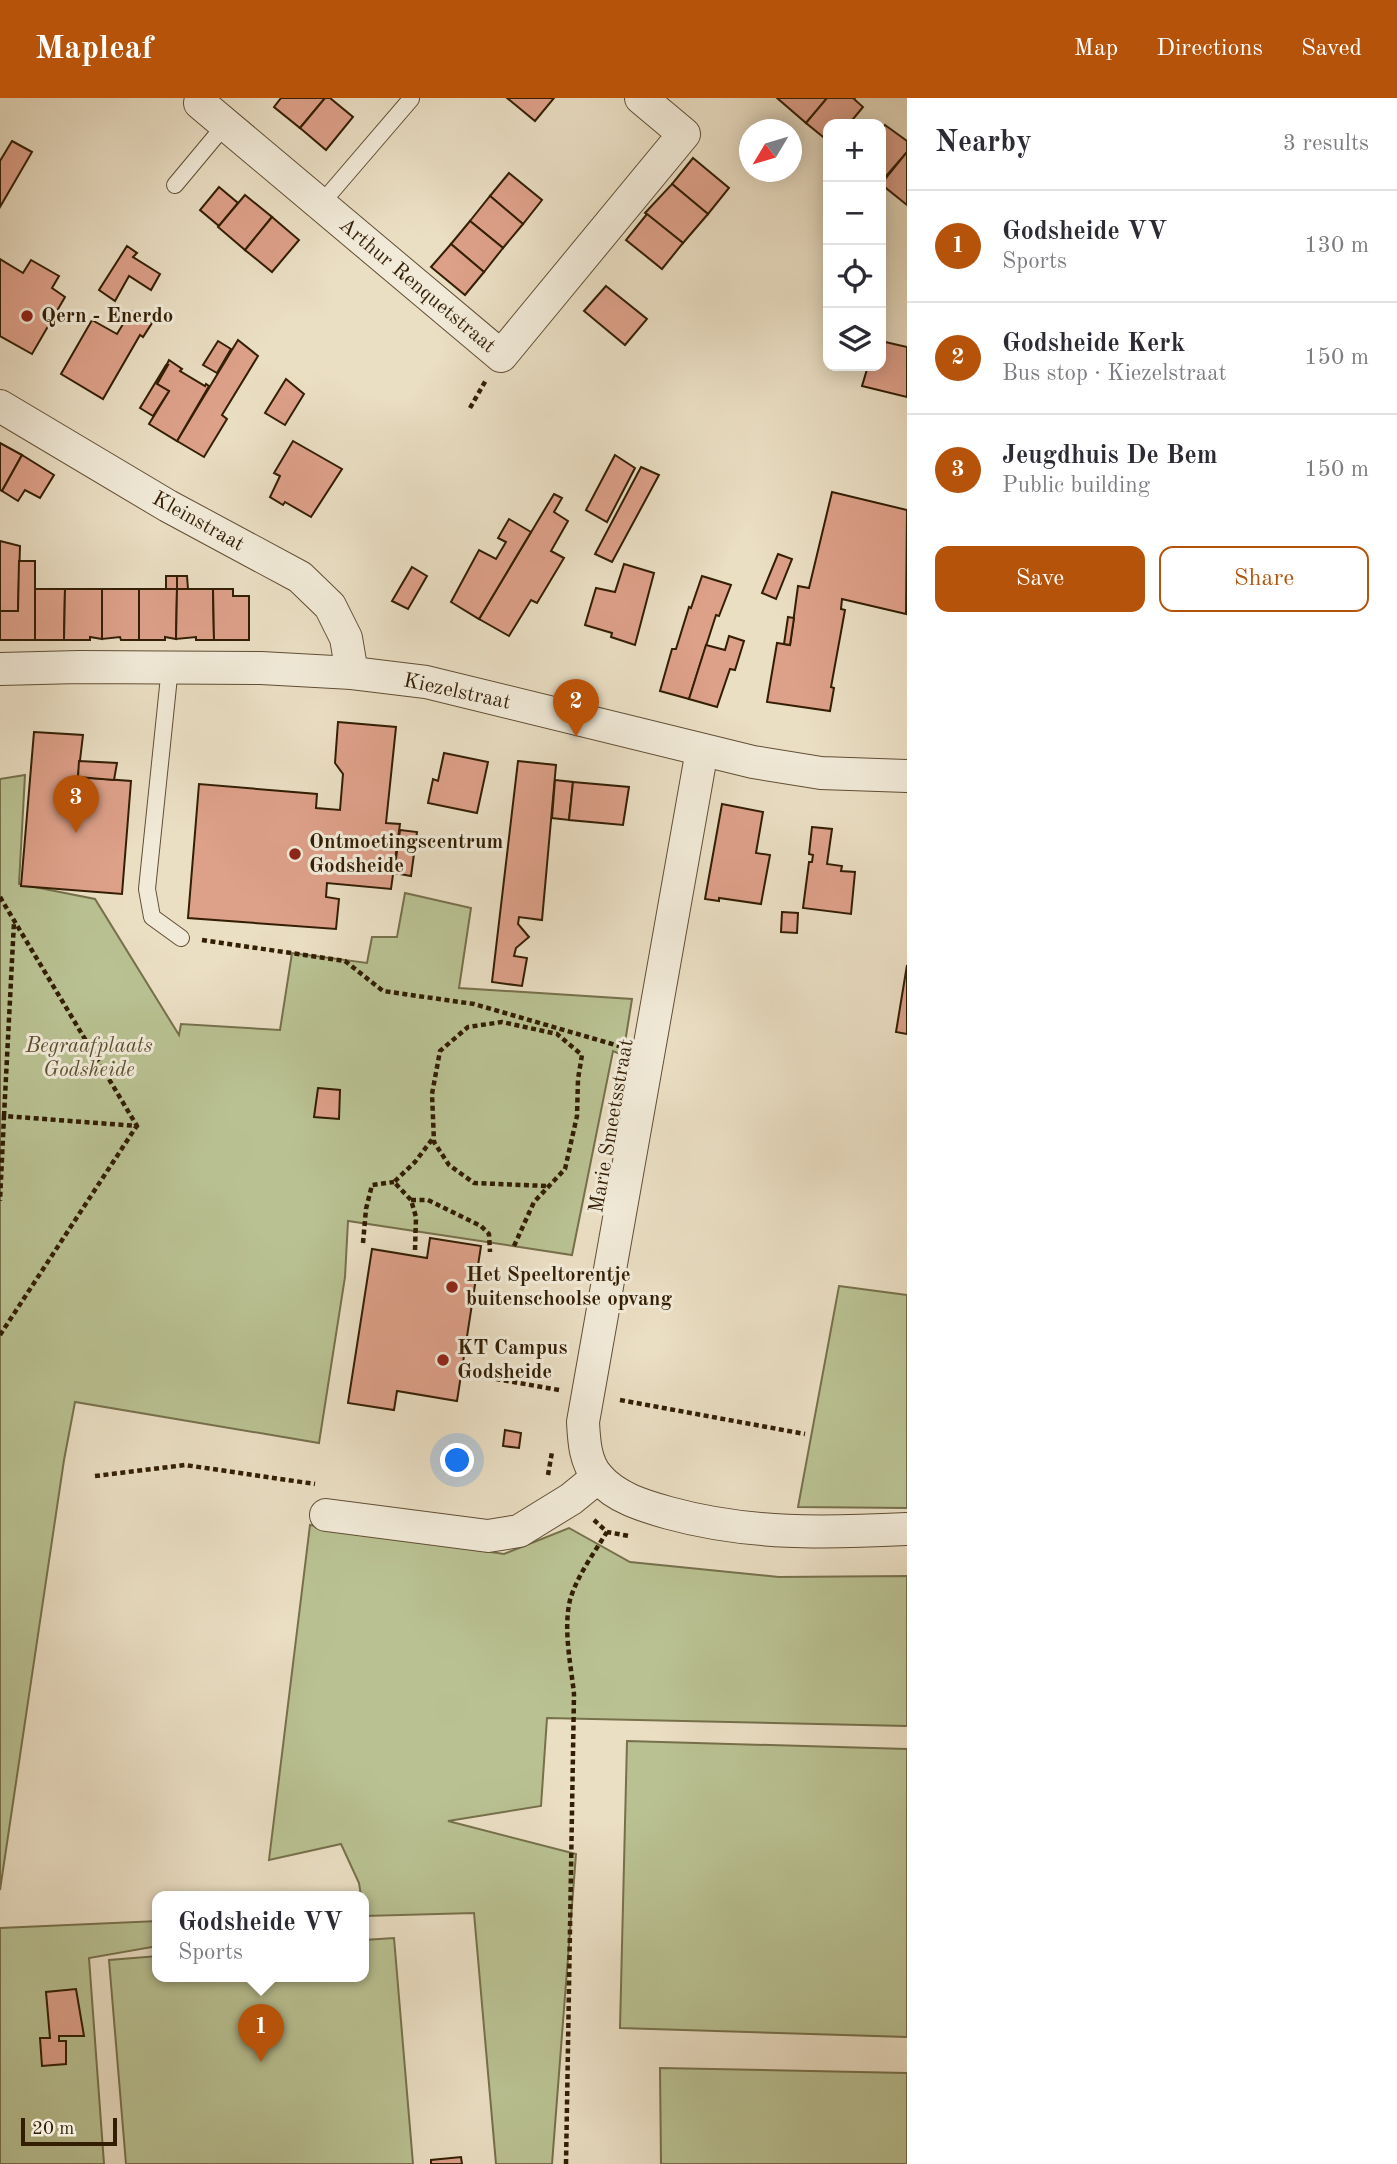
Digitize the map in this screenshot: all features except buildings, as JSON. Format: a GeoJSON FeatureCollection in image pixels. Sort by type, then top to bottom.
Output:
{"type":"FeatureCollection","features":[{"type":"Feature","properties":{"kind":"street","name":"Arthur Renquetstraat"},"geometry":{"type":"LineString","coordinates":[[200,103],[501,356],[684,134],[644,99]]}},
{"type":"Feature","properties":{"kind":"street","name":"Kleinstraat"},"geometry":{"type":"LineString","coordinates":[[0,406],[168,506],[300,577],[330,606],[346,638],[352,673]]}},
{"type":"Feature","properties":{"kind":"street","name":"Kiezelstraat"},"geometry":{"type":"LineString","coordinates":[[0,669],[261,668],[352,673],[426,682],[753,762],[821,773],[907,776]]}},
{"type":"Feature","properties":{"kind":"street","name":"Marie Smeetsstraat"},"geometry":{"type":"LineString","coordinates":[[598,1477],[585,1452],[583,1422],[702,750]]}},
{"type":"Feature","properties":{"kind":"street"},"geometry":{"type":"LineString","coordinates":[[326,1515],[488,1536],[519,1531],[571,1499],[598,1477],[616,1492],[638,1504],[725,1526],[828,1533],[907,1530]]}},
{"type":"Feature","properties":{"kind":"lane"},"geometry":{"type":"LineString","coordinates":[[320,205],[411,99]]}},
{"type":"Feature","properties":{"kind":"lane"},"geometry":{"type":"LineString","coordinates":[[175,185],[225,125]]}},
{"type":"Feature","properties":{"kind":"lane"},"geometry":{"type":"LineString","coordinates":[[170,667],[147,889],[152,917],[181,938]]}},
{"type":"Feature","properties":{"kind":"path"},"geometry":{"type":"LineString","coordinates":[[0,897],[137,1126]]}},
{"type":"Feature","properties":{"kind":"path"},"geometry":{"type":"LineString","coordinates":[[0,1201],[14,920]]}},
{"type":"Feature","properties":{"kind":"path"},"geometry":{"type":"LineString","coordinates":[[181,938],[345,961],[383,991],[474,1004],[626,1049]]}},
{"type":"Feature","properties":{"kind":"path"},"geometry":{"type":"LineString","coordinates":[[514,1246],[534,1202],[565,1169],[577,1116],[582,1055],[557,1034],[502,1022],[468,1027],[440,1051],[432,1094],[435,1142],[449,1165],[474,1183],[547,1186]]}},
{"type":"Feature","properties":{"kind":"path"},"geometry":{"type":"LineString","coordinates":[[4,1116],[137,1126]]}},
{"type":"Feature","properties":{"kind":"path"},"geometry":{"type":"LineString","coordinates":[[0,1335],[137,1126]]}},
{"type":"Feature","properties":{"kind":"path"},"geometry":{"type":"LineString","coordinates":[[363,1243],[366,1209],[372,1185],[394,1182],[415,1162],[435,1136]]}},
{"type":"Feature","properties":{"kind":"path"},"geometry":{"type":"LineString","coordinates":[[394,1182],[411,1199],[416,1217],[415,1250]]}},
{"type":"Feature","properties":{"kind":"path"},"geometry":{"type":"LineString","coordinates":[[411,1199],[428,1200],[481,1226],[489,1234],[490,1252]]}},
{"type":"Feature","properties":{"kind":"path"},"geometry":{"type":"LineString","coordinates":[[462,1373],[805,1434]]}},
{"type":"Feature","properties":{"kind":"path"},"geometry":{"type":"LineString","coordinates":[[552,1451],[548,1475],[607,1532],[630,1537]]}},
{"type":"Feature","properties":{"kind":"path"},"geometry":{"type":"LineString","coordinates":[[566,2164],[574,1694],[568,1632],[570,1601],[583,1572],[607,1532]]}},
{"type":"Feature","properties":{"kind":"green space","name":"Begraafplaats Godsheide"},"geometry":{"type":"Polygon","coordinates":[[[25,775],[19,884],[95,899],[179,1035],[181,1024],[280,1030],[292,953],[367,963],[372,937],[397,937],[405,893],[471,908],[459,988],[632,999],[623,1055],[613,1051],[572,1255],[348,1221],[345,1277],[319,1443],[75,1402],[0,1890],[0,779],[25,775]]]}},
{"type":"Feature","properties":{"kind":"green space"},"geometry":{"type":"Polygon","coordinates":[[[839,1286],[907,1295],[907,1508],[798,1507],[839,1286]]]}},
{"type":"Feature","properties":{"kind":"green space"},"geometry":{"type":"Polygon","coordinates":[[[310,1525],[504,1554],[569,1528],[630,1562],[779,1577],[907,1576],[907,1726],[547,1718],[541,1806],[448,1821],[576,1854],[552,2164],[496,2164],[474,1913],[369,1916],[369,1891],[360,1891],[341,1844],[269,1860],[310,1525]]]}},
{"type":"Feature","properties":{"kind":"green space"},"geometry":{"type":"Polygon","coordinates":[[[627,1741],[907,1749],[907,2037],[620,2028],[627,1741]]]}},
{"type":"Feature","properties":{"kind":"green space"},"geometry":{"type":"Polygon","coordinates":[[[152,1921],[152,1947],[89,1958],[104,2164],[0,2164],[0,1928],[152,1921]]]}},
{"type":"Feature","properties":{"kind":"green space"},"geometry":{"type":"Polygon","coordinates":[[[394,1938],[413,2164],[126,2164],[109,1960],[152,1956],[152,1982],[369,1982],[369,1940],[394,1938]]]}},
{"type":"Feature","properties":{"kind":"green space"},"geometry":{"type":"Polygon","coordinates":[[[660,2068],[907,2073],[907,2164],[661,2164],[660,2068]]]}},
{"type":"Feature","properties":{"kind":"place","name":"Qern - Enerdo"},"geometry":{"type":"Point","coordinates":[27,316]}},
{"type":"Feature","properties":{"kind":"place","name":"Godsheide Kerk"},"geometry":{"type":"Point","coordinates":[576,737]}},
{"type":"Feature","properties":{"kind":"place","name":"Jeugdhuis De Bem"},"geometry":{"type":"Point","coordinates":[76,833]}},
{"type":"Feature","properties":{"kind":"place","name":"Ontmoetingscentrum Godsheide"},"geometry":{"type":"Point","coordinates":[295,854]}},
{"type":"Feature","properties":{"kind":"place","name":"Het Speeltorentje buitenschoolse opvang"},"geometry":{"type":"Point","coordinates":[452,1287]}},
{"type":"Feature","properties":{"kind":"place","name":"KT Campus Godsheide"},"geometry":{"type":"Point","coordinates":[443,1360]}},
{"type":"Feature","properties":{"kind":"place","name":"Godsheide VV"},"geometry":{"type":"Point","coordinates":[261,2062]}}]}
